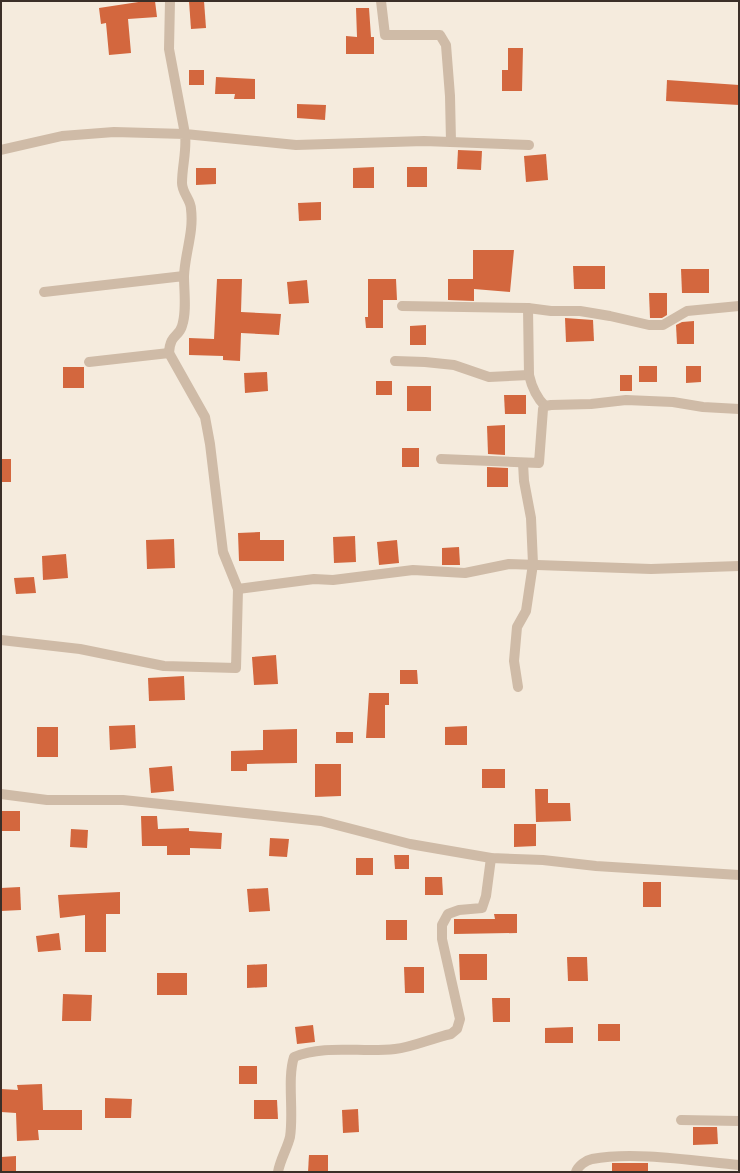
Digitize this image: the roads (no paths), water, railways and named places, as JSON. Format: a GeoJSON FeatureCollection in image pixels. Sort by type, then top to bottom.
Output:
{"type":"FeatureCollection","features":[{"type":"Feature","properties":{"kind":"street"},"geometry":{"type":"LineString","coordinates":[[1,640],[80,649],[164,666],[236,668],[238,589],[223,552],[210,444],[205,417],[169,353],[169,345],[174,336],[182,328],[184,318],[184,276],[192,225],[191,206],[184,194],[182,184],[187,146],[169,49],[170,1]]}},
{"type":"Feature","properties":{"kind":"street"},"geometry":{"type":"LineString","coordinates":[[381,1],[385,35],[440,35],[446,45],[450,96],[451,142]]}},
{"type":"Feature","properties":{"kind":"street"},"geometry":{"type":"LineString","coordinates":[[1,150],[62,136],[114,132],[185,134],[296,145],[424,141],[529,145]]}},
{"type":"Feature","properties":{"kind":"street"},"geometry":{"type":"LineString","coordinates":[[44,292],[184,276]]}},
{"type":"Feature","properties":{"kind":"street"},"geometry":{"type":"LineString","coordinates":[[402,306],[528,308],[597,314],[649,325],[663,325],[687,311],[739,306]]}},
{"type":"Feature","properties":{"kind":"street"},"geometry":{"type":"LineString","coordinates":[[528,308],[529,375],[532,388],[537,398],[545,406],[591,404],[626,400],[673,402],[704,407],[739,409]]}},
{"type":"Feature","properties":{"kind":"street"},"geometry":{"type":"LineString","coordinates":[[89,362],[169,353]]}},
{"type":"Feature","properties":{"kind":"street"},"geometry":{"type":"LineString","coordinates":[[395,361],[454,366],[489,377],[529,375]]}},
{"type":"Feature","properties":{"kind":"street"},"geometry":{"type":"LineString","coordinates":[[441,459],[539,463],[543,409],[545,406]]}},
{"type":"Feature","properties":{"kind":"street"},"geometry":{"type":"LineString","coordinates":[[518,687],[514,661],[517,627],[526,611],[533,564],[531,518],[524,480],[523,463]]}},
{"type":"Feature","properties":{"kind":"street"},"geometry":{"type":"LineString","coordinates":[[238,589],[314,579],[333,580],[413,570],[465,573],[509,564],[651,568],[739,566]]}},
{"type":"Feature","properties":{"kind":"street"},"geometry":{"type":"LineString","coordinates":[[1,794],[47,800],[123,800],[322,821],[410,844],[491,858],[543,860],[596,866],[739,875]]}},
{"type":"Feature","properties":{"kind":"street"},"geometry":{"type":"LineString","coordinates":[[278,1172],[290,1138],[292,1089],[290,1068],[294,1057],[304,1053],[338,1050],[396,1049],[451,1034],[457,1029],[460,1019],[442,939],[442,925],[448,914],[459,910],[482,908],[486,896],[491,858]]}},
{"type":"Feature","properties":{"kind":"street"},"geometry":{"type":"LineString","coordinates":[[681,1120],[739,1122]]}},
{"type":"Feature","properties":{"kind":"street"},"geometry":{"type":"LineString","coordinates":[[576,1172],[578,1168],[591,1159],[638,1156],[739,1165]]}}]}
